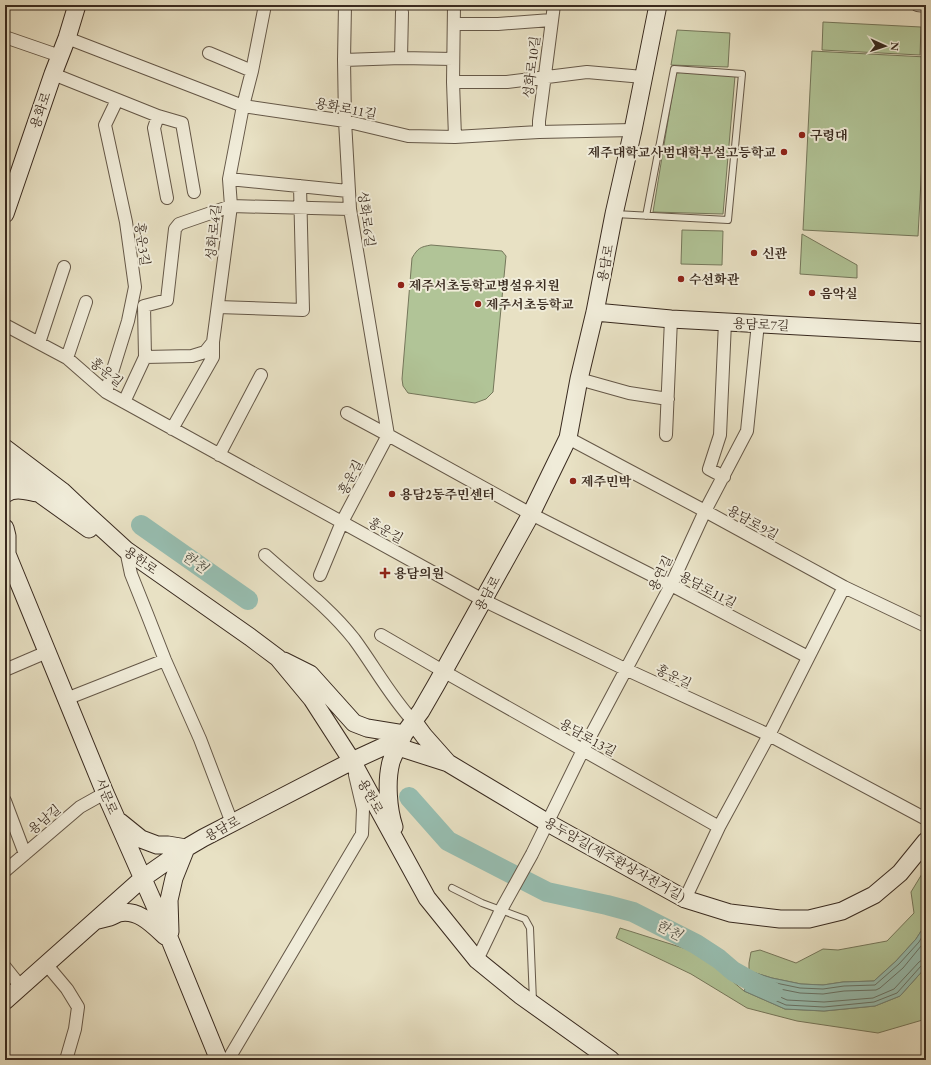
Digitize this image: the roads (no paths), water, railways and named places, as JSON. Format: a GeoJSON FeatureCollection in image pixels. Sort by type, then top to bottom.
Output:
{"type":"FeatureCollection","features":[{"type":"Feature","properties":{"kind":"main road","name":"용화로"},"geometry":{"type":"LineString","coordinates":[[5,214],[53,74],[67,38],[77,5]]}},
{"type":"Feature","properties":{"kind":"main road","name":"용담로"},"geometry":{"type":"LineString","coordinates":[[5,1001],[143,878],[186,848],[352,760],[401,736],[428,700],[530,514],[568,438],[578,379],[596,312],[614,214],[633,130],[658,5]]}},
{"type":"Feature","properties":{"kind":"main road","name":"용담로7길"},"geometry":{"type":"LineString","coordinates":[[596,312],[671,319],[926,333]]}},
{"type":"Feature","properties":{"kind":"main road","name":"용한로"},"geometry":{"type":"LineString","coordinates":[[5,448],[62,491],[123,548]]}},
{"type":"Feature","properties":{"kind":"main road","name":"용한로"},"geometry":{"type":"LineString","coordinates":[[5,469],[88,528],[123,548],[278,658],[312,699],[352,760],[427,898],[477,960],[533,1004],[610,1060]]}},
{"type":"Feature","properties":{"kind":"main road"},"geometry":{"type":"LineString","coordinates":[[37,491],[32,486],[33,482],[36,482],[80,508]]}},
{"type":"Feature","properties":{"kind":"main road"},"geometry":{"type":"LineString","coordinates":[[5,494],[9,491],[17,489],[37,491]]}},
{"type":"Feature","properties":{"kind":"main road","name":"서문로"},"geometry":{"type":"LineString","coordinates":[[5,528],[7,536],[6,553],[105,793],[170,940],[219,1060]]}},
{"type":"Feature","properties":{"kind":"main road","name":"용두암길(제주환상자전거길)"},"geometry":{"type":"LineString","coordinates":[[278,658],[310,674],[354,723],[367,728],[401,736],[548,823],[685,899],[730,913],[780,919],[809,919],[842,911],[874,895],[900,873],[926,841]]}},
{"type":"Feature","properties":{"kind":"main road"},"geometry":{"type":"LineString","coordinates":[[404,857],[392,820],[389,800],[391,762],[401,736],[424,736],[448,763]]}},
{"type":"Feature","properties":{"kind":"main road"},"geometry":{"type":"LineString","coordinates":[[116,819],[141,839],[157,845],[186,848],[174,878],[170,900],[170,940]]}},
{"type":"Feature","properties":{"kind":"main road"},"geometry":{"type":"LineString","coordinates":[[94,921],[108,918],[119,913],[138,915],[147,919],[170,940]]}},
{"type":"Feature","properties":{"kind":"street","name":"성화로4길"},"geometry":{"type":"LineString","coordinates":[[172,429],[213,357],[213,342],[231,206],[229,179],[265,5]]}},
{"type":"Feature","properties":{"kind":"street","name":"성화로6길"},"geometry":{"type":"LineString","coordinates":[[345,5],[344,60],[348,190],[388,434]]}},
{"type":"Feature","properties":{"kind":"street"},"geometry":{"type":"LineString","coordinates":[[454,5],[453,82],[455,137]]}},
{"type":"Feature","properties":{"kind":"street","name":"성화로10길"},"geometry":{"type":"LineString","coordinates":[[539,132],[544,78],[554,5]]}},
{"type":"Feature","properties":{"kind":"street"},"geometry":{"type":"LineString","coordinates":[[917,5],[926,6]]}},
{"type":"Feature","properties":{"kind":"street"},"geometry":{"type":"LineString","coordinates":[[401,58],[402,12]]}},
{"type":"Feature","properties":{"kind":"street"},"geometry":{"type":"LineString","coordinates":[[454,24],[498,24],[551,20]]}},
{"type":"Feature","properties":{"kind":"street"},"geometry":{"type":"LineString","coordinates":[[5,37],[60,56]]}},
{"type":"Feature","properties":{"kind":"street","name":"용화로11길"},"geometry":{"type":"LineString","coordinates":[[67,38],[243,106],[345,121],[408,136],[455,137],[539,132],[633,130]]}},
{"type":"Feature","properties":{"kind":"street"},"geometry":{"type":"LineString","coordinates":[[209,53],[252,71]]}},
{"type":"Feature","properties":{"kind":"street"},"geometry":{"type":"LineString","coordinates":[[344,60],[401,58],[453,59]]}},
{"type":"Feature","properties":{"kind":"street"},"geometry":{"type":"LineString","coordinates":[[453,82],[507,82],[587,72],[644,77]]}},
{"type":"Feature","properties":{"kind":"street"},"geometry":{"type":"LineString","coordinates":[[53,74],[158,116],[182,123],[194,192]]}},
{"type":"Feature","properties":{"kind":"street","name":"홍운3길"},"geometry":{"type":"LineString","coordinates":[[106,392],[128,321],[135,287],[126,222],[105,125],[117,100]]}},
{"type":"Feature","properties":{"kind":"street"},"geometry":{"type":"LineString","coordinates":[[158,116],[154,128],[167,198]]}},
{"type":"Feature","properties":{"kind":"street"},"geometry":{"type":"LineString","coordinates":[[229,179],[348,190]]}},
{"type":"Feature","properties":{"kind":"street"},"geometry":{"type":"LineString","coordinates":[[218,307],[303,310],[300,186]]}},
{"type":"Feature","properties":{"kind":"street"},"geometry":{"type":"LineString","coordinates":[[124,402],[145,357],[144,306],[167,300],[176,229],[179,224],[231,206],[350,209]]}},
{"type":"Feature","properties":{"kind":"street"},"geometry":{"type":"LineString","coordinates":[[39,343],[64,267]]}},
{"type":"Feature","properties":{"kind":"street"},"geometry":{"type":"LineString","coordinates":[[67,358],[86,302]]}},
{"type":"Feature","properties":{"kind":"street"},"geometry":{"type":"LineString","coordinates":[[666,435],[671,319]]}},
{"type":"Feature","properties":{"kind":"street"},"geometry":{"type":"LineString","coordinates":[[724,477],[709,469],[720,435],[725,322]]}},
{"type":"Feature","properties":{"kind":"street","name":"용연길"},"geometry":{"type":"LineString","coordinates":[[477,960],[501,910],[548,823],[583,750],[670,585],[705,512],[747,431],[758,323]]}},
{"type":"Feature","properties":{"kind":"street","name":"홍운길"},"geometry":{"type":"LineString","coordinates":[[5,325],[67,358],[106,392],[483,600],[625,669],[769,735],[926,819]]}},
{"type":"Feature","properties":{"kind":"street"},"geometry":{"type":"LineString","coordinates":[[145,357],[192,356],[205,352],[213,342]]}},
{"type":"Feature","properties":{"kind":"street"},"geometry":{"type":"LineString","coordinates":[[219,455],[261,375]]}},
{"type":"Feature","properties":{"kind":"street"},"geometry":{"type":"LineString","coordinates":[[578,379],[630,393],[668,399]]}},
{"type":"Feature","properties":{"kind":"street"},"geometry":{"type":"LineString","coordinates":[[347,413],[388,434],[530,514]]}},
{"type":"Feature","properties":{"kind":"street","name":"흥운길"},"geometry":{"type":"LineString","coordinates":[[320,575],[342,522],[388,434]]}},
{"type":"Feature","properties":{"kind":"street","name":"용담로9길"},"geometry":{"type":"LineString","coordinates":[[568,438],[844,587],[926,626]]}},
{"type":"Feature","properties":{"kind":"street","name":"용담로11길"},"geometry":{"type":"LineString","coordinates":[[530,514],[808,657]]}},
{"type":"Feature","properties":{"kind":"street"},"geometry":{"type":"LineString","coordinates":[[123,548],[131,574],[165,660],[200,739],[232,823]]}},
{"type":"Feature","properties":{"kind":"street"},"geometry":{"type":"LineString","coordinates":[[265,555],[334,616],[354,640],[401,708],[401,736]]}},
{"type":"Feature","properties":{"kind":"street"},"geometry":{"type":"LineString","coordinates":[[685,899],[719,827],[769,735],[844,587]]}},
{"type":"Feature","properties":{"kind":"street"},"geometry":{"type":"LineString","coordinates":[[380,635],[443,671]]}},
{"type":"Feature","properties":{"kind":"street"},"geometry":{"type":"LineString","coordinates":[[5,670],[47,652]]}},
{"type":"Feature","properties":{"kind":"street"},"geometry":{"type":"LineString","coordinates":[[66,699],[165,660]]}},
{"type":"Feature","properties":{"kind":"street","name":"용담로13길"},"geometry":{"type":"LineString","coordinates":[[443,671],[719,827]]}},
{"type":"Feature","properties":{"kind":"street"},"geometry":{"type":"LineString","coordinates":[[228,1060],[362,834],[362,809],[352,760]]}},
{"type":"Feature","properties":{"kind":"street","name":"용남길"},"geometry":{"type":"LineString","coordinates":[[5,871],[80,807],[105,793]]}},
{"type":"Feature","properties":{"kind":"street"},"geometry":{"type":"LineString","coordinates":[[5,801],[25,854]]}},
{"type":"Feature","properties":{"kind":"street"},"geometry":{"type":"LineString","coordinates":[[46,964],[67,989],[78,1007],[75,1029],[66,1060]]}},
{"type":"Feature","properties":{"kind":"street"},"geometry":{"type":"LineString","coordinates":[[5,967],[20,987]]}},
{"type":"Feature","properties":{"kind":"lane"},"geometry":{"type":"LineString","coordinates":[[614,214],[646,216],[728,220],[742,74],[674,69],[646,216]]}},
{"type":"Feature","properties":{"kind":"lane"},"geometry":{"type":"LineString","coordinates":[[452,888],[482,903],[525,919],[530,928],[533,1004]]}},
{"type":"Feature","properties":{"kind":"water"},"geometry":{"type":"Polygon","coordinates":[[[925,925],[926,967],[900,996],[875,1006],[824,1011],[785,1009],[744,991],[749,980],[749,971],[772,978],[801,984],[823,985],[843,982],[874,981],[896,961],[916,939],[925,925]]]}},
{"type":"Feature","properties":{"kind":"waterway","name":"한천"},"geometry":{"type":"LineString","coordinates":[[141,525],[248,600]]}},
{"type":"Feature","properties":{"kind":"waterway","name":"한천"},"geometry":{"type":"LineString","coordinates":[[409,797],[448,841],[547,892],[633,912],[696,944],[719,959],[733,971],[773,992]]}},
{"type":"Feature","properties":{"kind":"place","name":"구령대"},"geometry":{"type":"Point","coordinates":[802,135]}},
{"type":"Feature","properties":{"kind":"place","name":"제주대학교사범대학부설고등학교"},"geometry":{"type":"Point","coordinates":[784,152]}},
{"type":"Feature","properties":{"kind":"place","name":"신관"},"geometry":{"type":"Point","coordinates":[754,253]}},
{"type":"Feature","properties":{"kind":"place","name":"수선화관"},"geometry":{"type":"Point","coordinates":[681,279]}},
{"type":"Feature","properties":{"kind":"place","name":"제주서초등학교병설유치원"},"geometry":{"type":"Point","coordinates":[401,285]}},
{"type":"Feature","properties":{"kind":"place","name":"음악실"},"geometry":{"type":"Point","coordinates":[812,293]}},
{"type":"Feature","properties":{"kind":"place","name":"제주서초등학교"},"geometry":{"type":"Point","coordinates":[478,304]}},
{"type":"Feature","properties":{"kind":"place","name":"제주민박"},"geometry":{"type":"Point","coordinates":[573,481]}},
{"type":"Feature","properties":{"kind":"place","name":"용담2동주민센터"},"geometry":{"type":"Point","coordinates":[392,494]}},
{"type":"Feature","properties":{"kind":"place","name":"용담의원"},"geometry":{"type":"Point","coordinates":[385,573]}}]}
